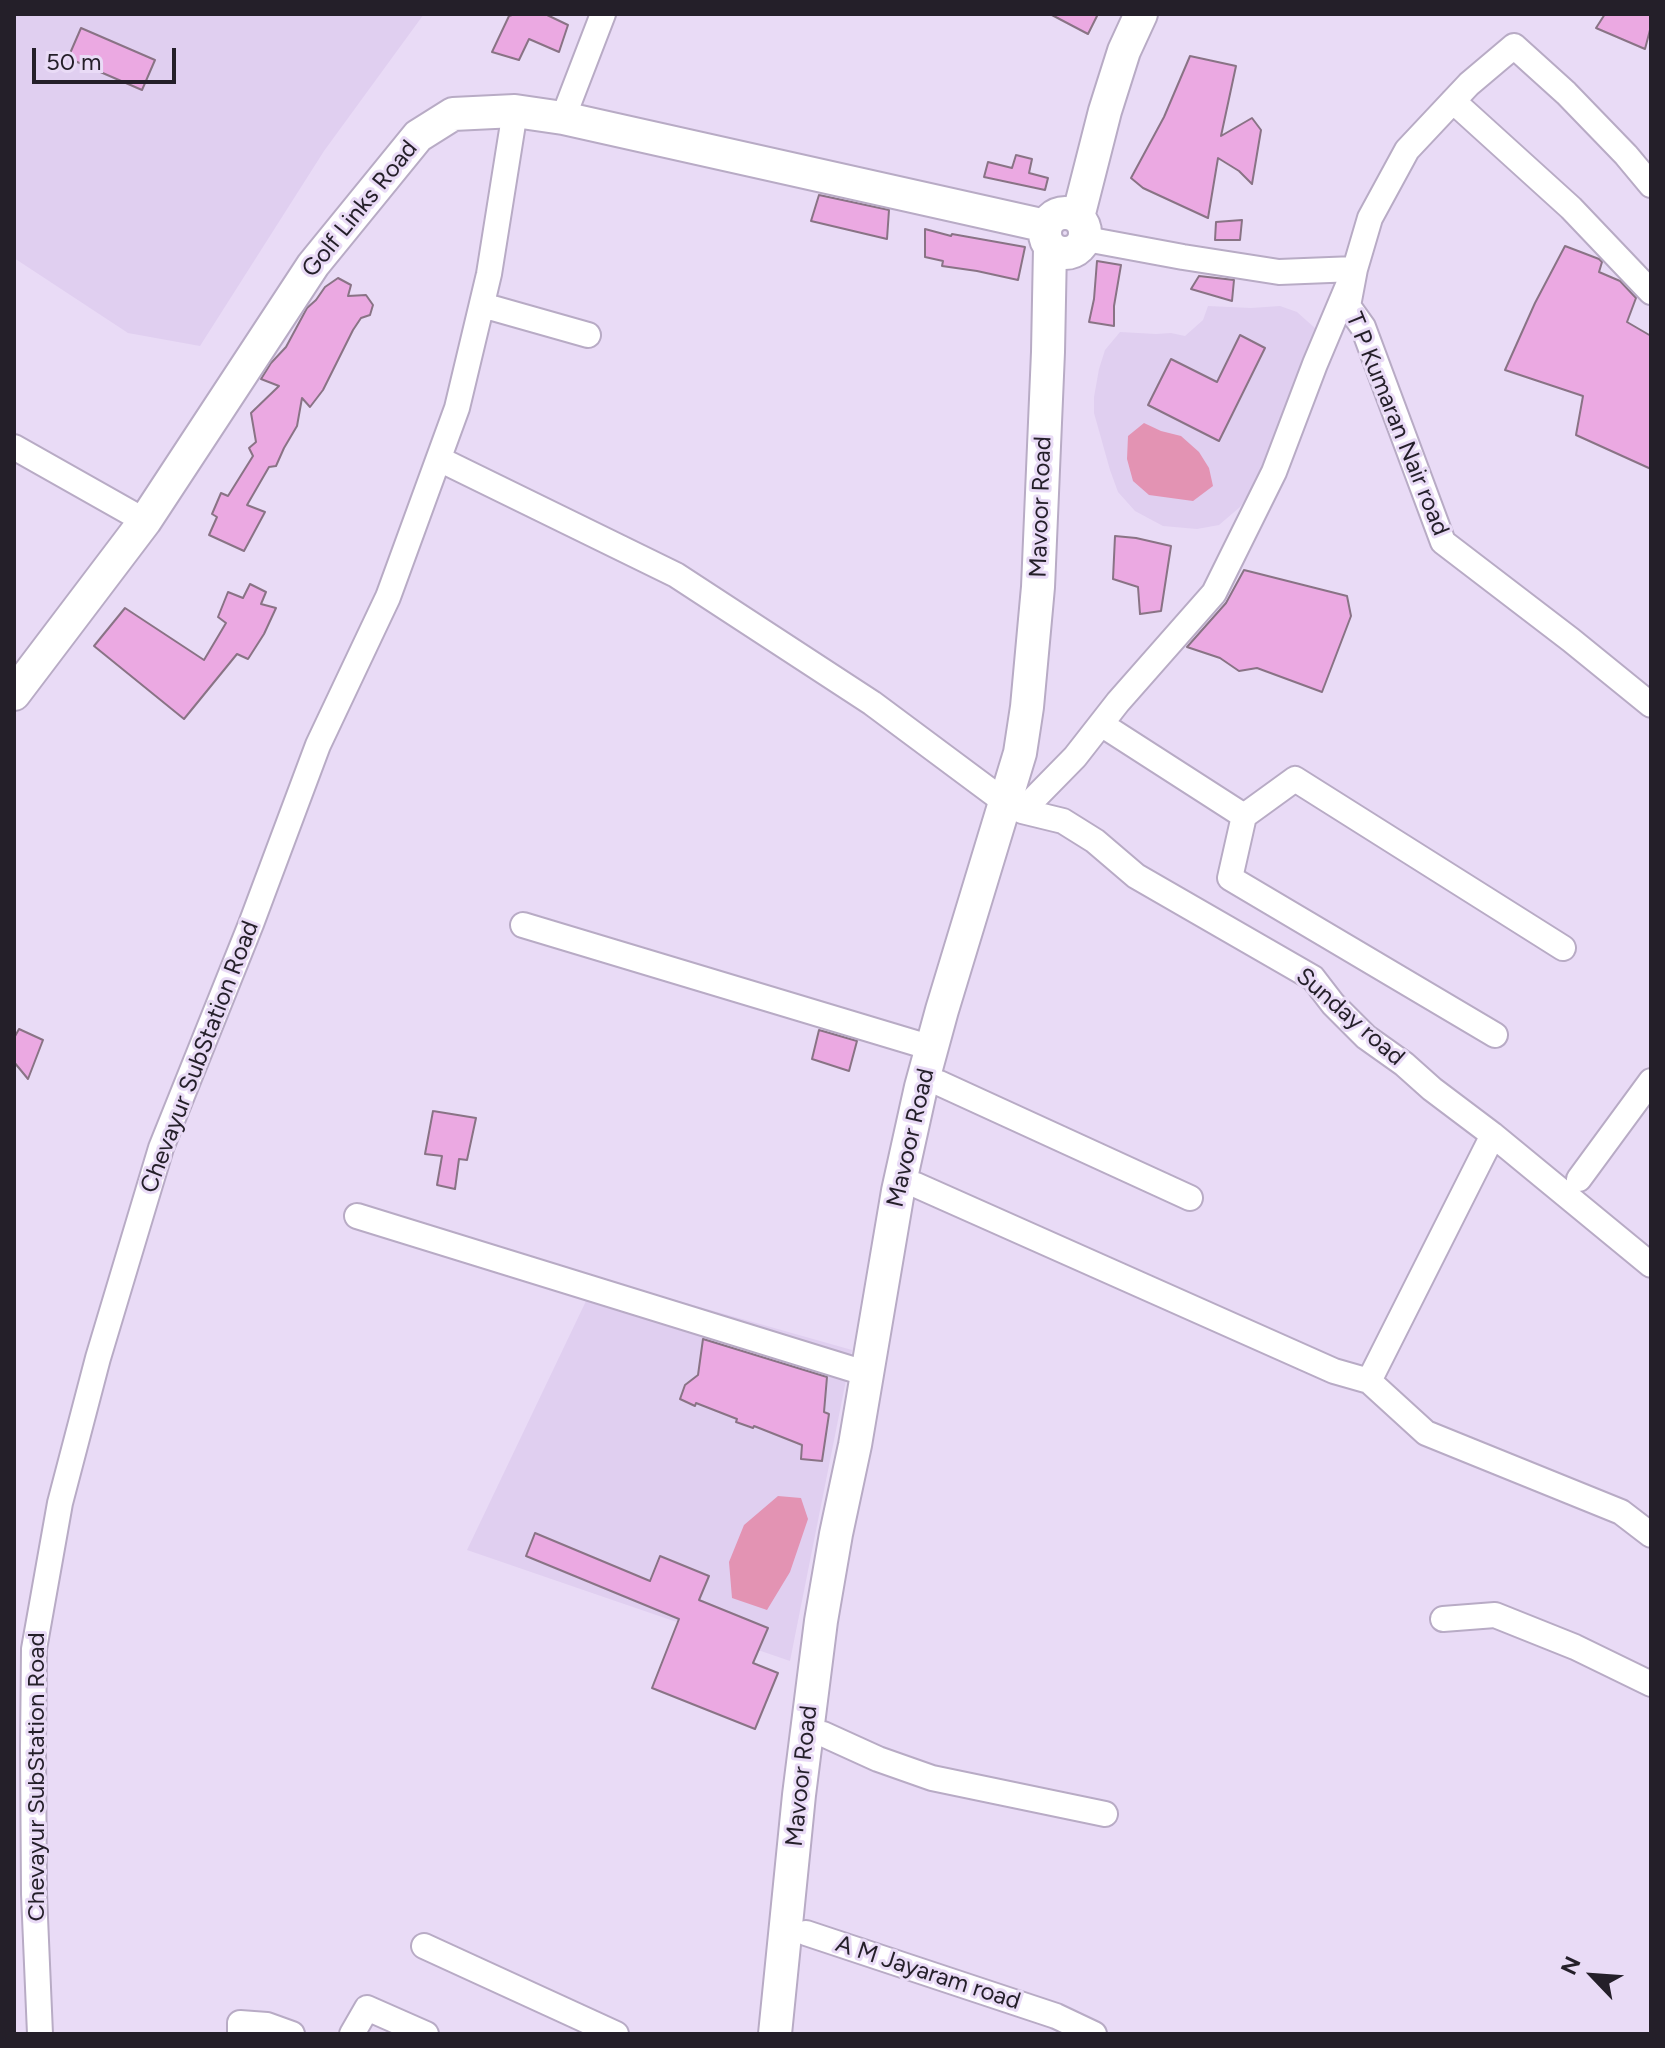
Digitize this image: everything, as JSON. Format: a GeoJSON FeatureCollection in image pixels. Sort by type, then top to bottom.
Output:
{"type":"FeatureCollection","features":[{"type":"Feature","properties":{"kind":"main road"},"geometry":{"type":"LineString","coordinates":[[1064,233],[1070,158],[1106,43],[1119,14]]}},
{"type":"Feature","properties":{"kind":"main road"},"geometry":{"type":"LineString","coordinates":[[1064,233],[1124,51],[1141,14]]}},
{"type":"Feature","properties":{"kind":"main road","name":"Golf Links Road"},"geometry":{"type":"LineString","coordinates":[[14,694],[145,521],[313,265],[418,136],[453,114],[515,111],[563,118],[1064,233]]}},
{"type":"Feature","properties":{"kind":"main road","name":"Mavoor Road"},"geometry":{"type":"LineString","coordinates":[[794,2034],[799,2010],[825,1706],[840,1601],[916,1185],[939,1083],[1000,877],[1014,806],[1038,587],[1048,352],[1064,233]]}},
{"type":"Feature","properties":{"kind":"main road","name":"Mavoor Road"},"geometry":{"type":"LineString","coordinates":[[775,2034],[799,1795],[821,1621],[868,1374],[898,1191],[932,1048],[1014,806]]}},
{"type":"Feature","properties":{"kind":"street"},"geometry":{"type":"LineString","coordinates":[[563,118],[603,14]]}},
{"type":"Feature","properties":{"kind":"street"},"geometry":{"type":"LineString","coordinates":[[439,459],[676,575],[872,703],[1014,806],[1075,757],[1214,593],[1274,472],[1355,269],[1370,218],[1407,150],[1469,84],[1514,46],[1566,93],[1651,185]]}},
{"type":"Feature","properties":{"kind":"street"},"geometry":{"type":"LineString","coordinates":[[1453,101],[1571,208],[1651,292]]}},
{"type":"Feature","properties":{"kind":"street","name":"Chevayur SubStation Road"},"geometry":{"type":"LineString","coordinates":[[40,2034],[34,1894],[34,1649],[60,1503],[98,1358],[161,1148],[251,924],[318,745],[388,597],[457,408],[489,274],[515,111]]}},
{"type":"Feature","properties":{"kind":"street"},"geometry":{"type":"LineString","coordinates":[[1064,233],[1279,272],[1355,269]]}},
{"type":"Feature","properties":{"kind":"street","name":"T P Kumaran Nair road"},"geometry":{"type":"LineString","coordinates":[[1355,269],[1348,306],[1363,327],[1443,542],[1651,705]]}},
{"type":"Feature","properties":{"kind":"street"},"geometry":{"type":"LineString","coordinates":[[482,305],[588,335]]}},
{"type":"Feature","properties":{"kind":"street"},"geometry":{"type":"LineString","coordinates":[[14,447],[145,521]]}},
{"type":"Feature","properties":{"kind":"street"},"geometry":{"type":"LineString","coordinates":[[1101,724],[1244,816]]}},
{"type":"Feature","properties":{"kind":"street"},"geometry":{"type":"LineString","coordinates":[[1495,1035],[1230,878],[1244,816],[1295,779],[1563,948]]}},
{"type":"Feature","properties":{"kind":"street","name":"Sunday road"},"geometry":{"type":"LineString","coordinates":[[1014,806],[1063,821],[1095,841],[1136,876],[1313,978],[1333,1004],[1366,1037],[1493,1135],[1651,1265]]}},
{"type":"Feature","properties":{"kind":"street"},"geometry":{"type":"LineString","coordinates":[[523,925],[932,1048]]}},
{"type":"Feature","properties":{"kind":"street"},"geometry":{"type":"LineString","coordinates":[[1579,1179],[1651,1081]]}},
{"type":"Feature","properties":{"kind":"street"},"geometry":{"type":"LineString","coordinates":[[939,1083],[1190,1198]]}},
{"type":"Feature","properties":{"kind":"street"},"geometry":{"type":"LineString","coordinates":[[1369,1381],[1493,1135]]}},
{"type":"Feature","properties":{"kind":"street"},"geometry":{"type":"LineString","coordinates":[[916,1185],[1334,1371],[1369,1381],[1426,1433],[1621,1512],[1651,1535]]}},
{"type":"Feature","properties":{"kind":"street"},"geometry":{"type":"LineString","coordinates":[[357,1216],[868,1374]]}},
{"type":"Feature","properties":{"kind":"street"},"geometry":{"type":"LineString","coordinates":[[1443,1619],[1495,1615],[1575,1647],[1651,1684]]}},
{"type":"Feature","properties":{"kind":"street"},"geometry":{"type":"LineString","coordinates":[[823,1734],[878,1759],[932,1778],[1105,1814]]}},
{"type":"Feature","properties":{"kind":"street","name":"A M Jayaram road"},"geometry":{"type":"LineString","coordinates":[[806,1933],[1056,2016],[1094,2034]]}},
{"type":"Feature","properties":{"kind":"street"},"geometry":{"type":"LineString","coordinates":[[424,1946],[616,2034]]}},
{"type":"Feature","properties":{"kind":"street"},"geometry":{"type":"LineString","coordinates":[[352,2034],[367,2008],[426,2034]]}},
{"type":"Feature","properties":{"kind":"street"},"geometry":{"type":"LineString","coordinates":[[240,2034],[240,2023],[267,2025],[292,2034]]}},
{"type":"Feature","properties":{"kind":"shaded area"},"geometry":{"type":"Polygon","coordinates":[[[14,14],[424,14],[324,151],[200,346],[128,333],[14,258],[14,14]]]}},
{"type":"Feature","properties":{"kind":"shaded area"},"geometry":{"type":"Polygon","coordinates":[[[1208,306],[1280,306],[1297,312],[1316,329],[1312,345],[1297,375],[1274,447],[1240,507],[1219,525],[1197,529],[1163,526],[1135,511],[1118,492],[1094,413],[1099,369],[1105,350],[1120,332],[1185,336],[1203,320],[1208,306]]]}},
{"type":"Feature","properties":{"kind":"shaded area"},"geometry":{"type":"Polygon","coordinates":[[[1144,423],[1181,436],[1199,452],[1209,468],[1213,486],[1193,501],[1149,495],[1133,481],[1127,459],[1128,436],[1144,423]]]}},
{"type":"Feature","properties":{"kind":"shaded area"},"geometry":{"type":"Polygon","coordinates":[[[597,1278],[852,1350],[790,1661],[467,1550],[597,1278]]]}},
{"type":"Feature","properties":{"kind":"shaded area"},"geometry":{"type":"Polygon","coordinates":[[[778,1496],[801,1498],[808,1519],[790,1572],[767,1610],[732,1598],[729,1562],[744,1525],[778,1496]]]}},
{"type":"Feature","properties":{"kind":"building"},"geometry":{"type":"Polygon","coordinates":[[[545,14],[568,25],[559,52],[529,39],[519,60],[492,52],[509,16],[545,14]]]}},
{"type":"Feature","properties":{"kind":"building"},"geometry":{"type":"Polygon","coordinates":[[[1050,14],[1098,14],[1088,34],[1050,14]]]}},
{"type":"Feature","properties":{"kind":"building"},"geometry":{"type":"Polygon","coordinates":[[[1605,14],[1651,14],[1645,49],[1596,28],[1605,14]]]}},
{"type":"Feature","properties":{"kind":"building"},"geometry":{"type":"Polygon","coordinates":[[[81,28],[155,60],[142,90],[68,58],[81,28]]]}},
{"type":"Feature","properties":{"kind":"building"},"geometry":{"type":"Polygon","coordinates":[[[1190,56],[1236,66],[1221,136],[1252,118],[1261,130],[1252,184],[1239,171],[1218,158],[1208,218],[1143,188],[1131,178],[1164,117],[1190,56]]]}},
{"type":"Feature","properties":{"kind":"building"},"geometry":{"type":"Polygon","coordinates":[[[1016,155],[1032,159],[1029,173],[1048,178],[1045,190],[984,177],[988,162],[1012,168],[1016,155]]]}},
{"type":"Feature","properties":{"kind":"building"},"geometry":{"type":"Polygon","coordinates":[[[819,195],[889,210],[887,239],[811,221],[819,195]]]}},
{"type":"Feature","properties":{"kind":"building"},"geometry":{"type":"Polygon","coordinates":[[[1242,220],[1240,240],[1215,240],[1216,222],[1242,220]]]}},
{"type":"Feature","properties":{"kind":"building"},"geometry":{"type":"Polygon","coordinates":[[[925,229],[1025,247],[1018,280],[942,266],[943,261],[925,257],[925,229]]]}},
{"type":"Feature","properties":{"kind":"building"},"geometry":{"type":"Polygon","coordinates":[[[1565,246],[1602,262],[1599,272],[1620,281],[1636,298],[1627,322],[1651,336],[1651,469],[1576,435],[1583,396],[1505,370],[1565,246]]]}},
{"type":"Feature","properties":{"kind":"building"},"geometry":{"type":"Polygon","coordinates":[[[1097,261],[1121,265],[1114,326],[1089,322],[1097,261]]]}},
{"type":"Feature","properties":{"kind":"building"},"geometry":{"type":"Polygon","coordinates":[[[1199,276],[1234,280],[1232,301],[1191,289],[1199,276]]]}},
{"type":"Feature","properties":{"kind":"building"},"geometry":{"type":"Polygon","coordinates":[[[338,278],[351,285],[348,296],[366,295],[373,305],[370,315],[361,318],[353,330],[323,390],[310,407],[302,398],[297,426],[276,466],[269,467],[247,505],[265,512],[244,551],[209,535],[217,517],[212,514],[221,493],[228,496],[253,456],[249,448],[256,442],[251,413],[279,386],[261,379],[286,347],[307,308],[325,287],[338,278]]]}},
{"type":"Feature","properties":{"kind":"building"},"geometry":{"type":"Polygon","coordinates":[[[1240,335],[1265,348],[1219,441],[1148,405],[1171,359],[1217,382],[1240,335]]]}},
{"type":"Feature","properties":{"kind":"building"},"geometry":{"type":"Polygon","coordinates":[[[1115,536],[1171,546],[1161,611],[1140,614],[1138,587],[1113,579],[1115,536]]]}},
{"type":"Feature","properties":{"kind":"building"},"geometry":{"type":"Polygon","coordinates":[[[1244,570],[1347,596],[1351,616],[1322,692],[1257,668],[1239,671],[1220,658],[1187,647],[1226,603],[1244,570]]]}},
{"type":"Feature","properties":{"kind":"building"},"geometry":{"type":"Polygon","coordinates":[[[250,584],[266,592],[261,604],[276,608],[264,634],[248,659],[237,654],[184,719],[94,646],[125,608],[204,660],[226,623],[218,617],[228,592],[243,598],[250,584]]]}},
{"type":"Feature","properties":{"kind":"building"},"geometry":{"type":"Polygon","coordinates":[[[19,1029],[43,1040],[28,1079],[14,1062],[14,1038],[19,1029]]]}},
{"type":"Feature","properties":{"kind":"building"},"geometry":{"type":"Polygon","coordinates":[[[819,1030],[857,1041],[849,1071],[812,1059],[819,1030]]]}},
{"type":"Feature","properties":{"kind":"building"},"geometry":{"type":"Polygon","coordinates":[[[433,1111],[476,1118],[467,1160],[459,1159],[455,1189],[437,1185],[442,1156],[425,1154],[433,1111]]]}},
{"type":"Feature","properties":{"kind":"building"},"geometry":{"type":"Polygon","coordinates":[[[703,1339],[827,1377],[824,1412],[829,1414],[822,1461],[801,1459],[802,1445],[680,1399],[685,1385],[698,1375],[703,1339]]]}},
{"type":"Feature","properties":{"kind":"building"},"geometry":{"type":"Polygon","coordinates":[[[535,1533],[650,1581],[660,1556],[709,1576],[699,1600],[768,1628],[753,1663],[778,1673],[755,1729],[652,1688],[679,1619],[526,1556],[535,1533]]]}}]}
